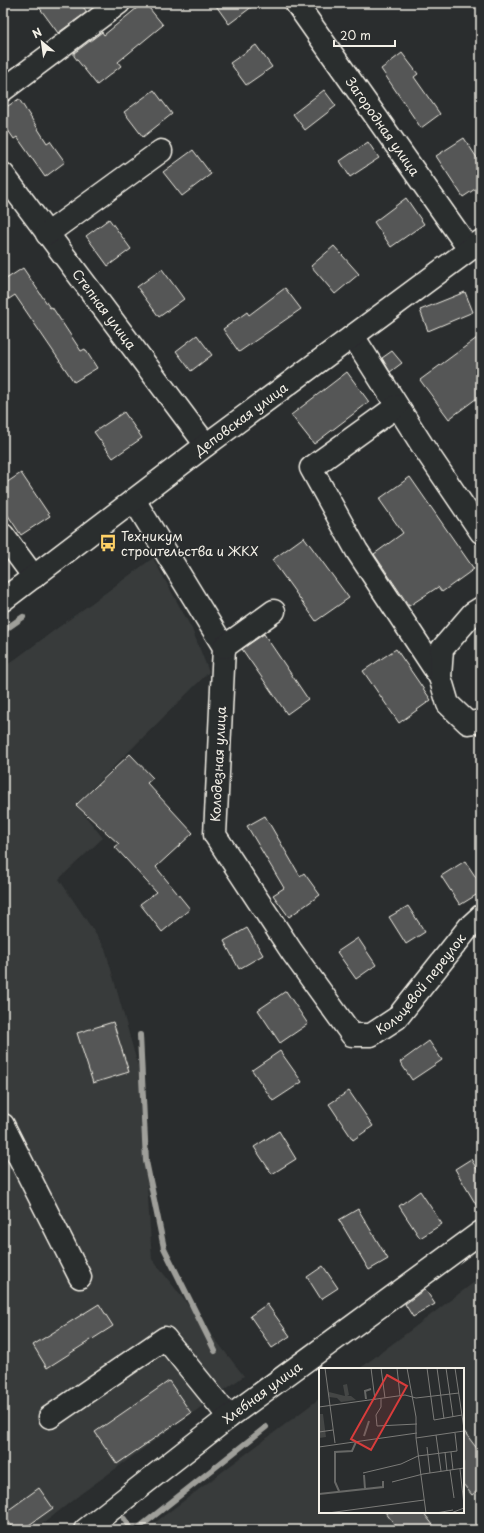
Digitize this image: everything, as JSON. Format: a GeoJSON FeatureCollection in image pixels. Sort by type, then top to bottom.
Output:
{"type":"FeatureCollection","features":[{"type":"Feature","properties":{"kind":"street"},"geometry":{"type":"LineString","coordinates":[[3,90],[119,3]]}},
{"type":"Feature","properties":{"kind":"street","name":"Загородная улица"},"geometry":{"type":"LineString","coordinates":[[296,3],[475,245]]}},
{"type":"Feature","properties":{"kind":"street"},"geometry":{"type":"LineString","coordinates":[[48,234],[161,151]]}},
{"type":"Feature","properties":{"kind":"street","name":"Степная улица"},"geometry":{"type":"LineString","coordinates":[[3,174],[206,445]]}},
{"type":"Feature","properties":{"kind":"street","name":"Деповская улица"},"geometry":{"type":"LineString","coordinates":[[3,600],[206,445],[475,245]]}},
{"type":"Feature","properties":{"kind":"street"},"geometry":{"type":"LineString","coordinates":[[353,336],[397,406],[481,532]]}},
{"type":"Feature","properties":{"kind":"street"},"geometry":{"type":"LineString","coordinates":[[397,406],[311,468],[357,551],[440,677],[448,704],[468,723],[481,721]]}},
{"type":"Feature","properties":{"kind":"street"},"geometry":{"type":"LineString","coordinates":[[134,500],[224,648],[274,611]]}},
{"type":"Feature","properties":{"kind":"street"},"geometry":{"type":"LineString","coordinates":[[3,535],[34,577]]}},
{"type":"Feature","properties":{"kind":"street"},"geometry":{"type":"LineString","coordinates":[[440,677],[442,649],[473,613],[481,608]]}},
{"type":"Feature","properties":{"kind":"street","name":"Колодезная улица"},"geometry":{"type":"LineString","coordinates":[[224,648],[215,835],[292,952],[352,1035]]}},
{"type":"Feature","properties":{"kind":"street","name":"Кольцевой переулок"},"geometry":{"type":"LineString","coordinates":[[352,1035],[371,1035],[397,1018],[469,927],[481,916]]}},
{"type":"Feature","properties":{"kind":"street"},"geometry":{"type":"LineString","coordinates":[[3,1125],[80,1277]]}},
{"type":"Feature","properties":{"kind":"street","name":"Хлебная улица"},"geometry":{"type":"LineString","coordinates":[[84,1530],[229,1417],[481,1232]]}},
{"type":"Feature","properties":{"kind":"street"},"geometry":{"type":"LineString","coordinates":[[50,1417],[165,1338],[229,1417]]}},
{"type":"Feature","properties":{"kind":"shaded area"},"geometry":{"type":"Polygon","coordinates":[[[153,558],[192,629],[209,672],[76,804],[103,838],[59,879],[105,948],[140,1073],[152,1259],[244,1376],[82,1493],[35,1530],[3,1530],[3,668],[153,558]]]}},
{"type":"Feature","properties":{"kind":"shaded area"},"geometry":{"type":"Polygon","coordinates":[[[481,1277],[481,1530],[145,1530],[319,1399],[319,1513],[464,1513],[464,1368],[360,1368],[481,1277]]]}},
{"type":"Feature","properties":{"kind":"building"},"geometry":{"type":"Polygon","coordinates":[[[36,3],[80,3],[87,12],[58,33],[36,3]]]}},
{"type":"Feature","properties":{"kind":"building"},"geometry":{"type":"Polygon","coordinates":[[[143,3],[145,3],[163,25],[118,62],[121,66],[97,85],[74,56],[74,53],[102,32],[104,35],[143,3]]]}},
{"type":"Feature","properties":{"kind":"building"},"geometry":{"type":"Polygon","coordinates":[[[214,3],[257,3],[229,24],[214,3]]]}},
{"type":"Feature","properties":{"kind":"building"},"geometry":{"type":"Polygon","coordinates":[[[256,45],[272,67],[246,85],[230,63],[256,45]]]}},
{"type":"Feature","properties":{"kind":"building"},"geometry":{"type":"Polygon","coordinates":[[[402,53],[418,74],[414,77],[440,114],[421,128],[381,69],[402,53]]]}},
{"type":"Feature","properties":{"kind":"building"},"geometry":{"type":"Polygon","coordinates":[[[154,90],[172,114],[143,137],[124,112],[154,90]]]}},
{"type":"Feature","properties":{"kind":"building"},"geometry":{"type":"Polygon","coordinates":[[[324,90],[336,106],[305,130],[293,114],[324,90]]]}},
{"type":"Feature","properties":{"kind":"building"},"geometry":{"type":"Polygon","coordinates":[[[19,99],[47,143],[50,141],[65,162],[45,177],[17,137],[14,139],[3,123],[3,109],[19,99]]]}},
{"type":"Feature","properties":{"kind":"building"},"geometry":{"type":"Polygon","coordinates":[[[464,138],[481,164],[481,185],[463,197],[436,156],[464,138]]]}},
{"type":"Feature","properties":{"kind":"building"},"geometry":{"type":"Polygon","coordinates":[[[368,142],[379,158],[350,177],[340,161],[368,142]]]}},
{"type":"Feature","properties":{"kind":"building"},"geometry":{"type":"Polygon","coordinates":[[[193,150],[211,174],[182,196],[163,172],[193,150]]]}},
{"type":"Feature","properties":{"kind":"building"},"geometry":{"type":"Polygon","coordinates":[[[406,198],[424,224],[391,247],[374,222],[406,198]]]}},
{"type":"Feature","properties":{"kind":"building"},"geometry":{"type":"Polygon","coordinates":[[[109,219],[131,249],[108,266],[86,236],[109,219]]]}},
{"type":"Feature","properties":{"kind":"building"},"geometry":{"type":"Polygon","coordinates":[[[334,246],[359,274],[335,294],[311,266],[334,246]]]}},
{"type":"Feature","properties":{"kind":"building"},"geometry":{"type":"Polygon","coordinates":[[[23,268],[50,308],[52,307],[81,351],[85,349],[97,368],[74,382],[15,295],[9,299],[3,291],[3,281],[23,268]]]}},
{"type":"Feature","properties":{"kind":"building"},"geometry":{"type":"Polygon","coordinates":[[[162,269],[184,299],[159,317],[137,287],[162,269]]]}},
{"type":"Feature","properties":{"kind":"building"},"geometry":{"type":"Polygon","coordinates":[[[285,288],[301,309],[239,352],[223,329],[247,312],[249,315],[285,288]]]}},
{"type":"Feature","properties":{"kind":"building"},"geometry":{"type":"Polygon","coordinates":[[[465,292],[473,312],[428,331],[420,310],[465,292]]]}},
{"type":"Feature","properties":{"kind":"building"},"geometry":{"type":"Polygon","coordinates":[[[197,335],[212,355],[191,371],[176,351],[197,335]]]}},
{"type":"Feature","properties":{"kind":"building"},"geometry":{"type":"Polygon","coordinates":[[[481,335],[481,395],[449,419],[420,380],[481,335]]]}},
{"type":"Feature","properties":{"kind":"building"},"geometry":{"type":"Polygon","coordinates":[[[392,351],[402,363],[390,372],[382,358],[392,351]]]}},
{"type":"Feature","properties":{"kind":"building"},"geometry":{"type":"Polygon","coordinates":[[[347,372],[369,402],[314,444],[291,415],[347,372]]]}},
{"type":"Feature","properties":{"kind":"building"},"geometry":{"type":"Polygon","coordinates":[[[124,412],[142,438],[113,458],[94,432],[124,412]]]}},
{"type":"Feature","properties":{"kind":"building"},"geometry":{"type":"Polygon","coordinates":[[[21,473],[50,516],[21,535],[3,508],[3,485],[21,473]]]}},
{"type":"Feature","properties":{"kind":"building"},"geometry":{"type":"Polygon","coordinates":[[[410,477],[474,569],[442,592],[438,587],[409,606],[374,554],[403,533],[379,499],[410,477]]]}},
{"type":"Feature","properties":{"kind":"building"},"geometry":{"type":"Polygon","coordinates":[[[304,537],[349,598],[316,621],[272,560],[304,537]]]}},
{"type":"Feature","properties":{"kind":"building"},"geometry":{"type":"Polygon","coordinates":[[[264,634],[308,699],[287,714],[242,649],[264,634]]]}},
{"type":"Feature","properties":{"kind":"building"},"geometry":{"type":"Polygon","coordinates":[[[396,649],[431,700],[399,723],[363,671],[396,649]]]}},
{"type":"Feature","properties":{"kind":"building"},"geometry":{"type":"Polygon","coordinates":[[[130,754],[153,778],[147,783],[193,833],[156,867],[190,909],[162,932],[140,904],[156,892],[115,847],[119,844],[76,805],[130,754]]]}},
{"type":"Feature","properties":{"kind":"building"},"geometry":{"type":"Polygon","coordinates":[[[265,816],[300,876],[304,873],[320,895],[289,917],[273,895],[284,888],[247,826],[265,816]]]}},
{"type":"Feature","properties":{"kind":"building"},"geometry":{"type":"Polygon","coordinates":[[[465,861],[481,885],[481,892],[460,905],[441,876],[465,861]]]}},
{"type":"Feature","properties":{"kind":"building"},"geometry":{"type":"Polygon","coordinates":[[[408,906],[425,932],[406,944],[389,917],[408,906]]]}},
{"type":"Feature","properties":{"kind":"building"},"geometry":{"type":"Polygon","coordinates":[[[247,928],[263,955],[239,969],[224,941],[247,928]]]}},
{"type":"Feature","properties":{"kind":"building"},"geometry":{"type":"Polygon","coordinates":[[[358,938],[376,965],[356,979],[337,952],[358,938]]]}},
{"type":"Feature","properties":{"kind":"building"},"geometry":{"type":"Polygon","coordinates":[[[286,991],[308,1024],[280,1043],[258,1010],[286,991]]]}},
{"type":"Feature","properties":{"kind":"building"},"geometry":{"type":"Polygon","coordinates":[[[113,1022],[129,1072],[93,1083],[77,1033],[113,1022]]]}},
{"type":"Feature","properties":{"kind":"building"},"geometry":{"type":"Polygon","coordinates":[[[429,1041],[442,1060],[412,1080],[400,1062],[429,1041]]]}},
{"type":"Feature","properties":{"kind":"building"},"geometry":{"type":"Polygon","coordinates":[[[280,1051],[302,1082],[273,1101],[252,1070],[280,1051]]]}},
{"type":"Feature","properties":{"kind":"building"},"geometry":{"type":"Polygon","coordinates":[[[349,1091],[373,1126],[353,1140],[329,1104],[349,1091]]]}},
{"type":"Feature","properties":{"kind":"building"},"geometry":{"type":"Polygon","coordinates":[[[279,1131],[296,1159],[272,1174],[254,1147],[279,1131]]]}},
{"type":"Feature","properties":{"kind":"building"},"geometry":{"type":"Polygon","coordinates":[[[471,1159],[481,1176],[481,1213],[455,1169],[471,1159]]]}},
{"type":"Feature","properties":{"kind":"building"},"geometry":{"type":"Polygon","coordinates":[[[420,1191],[442,1224],[420,1238],[399,1206],[420,1191]]]}},
{"type":"Feature","properties":{"kind":"building"},"geometry":{"type":"Polygon","coordinates":[[[358,1209],[388,1259],[369,1270],[339,1220],[358,1209]]]}},
{"type":"Feature","properties":{"kind":"building"},"geometry":{"type":"Polygon","coordinates":[[[323,1266],[338,1288],[321,1299],[307,1277],[323,1266]]]}},
{"type":"Feature","properties":{"kind":"building"},"geometry":{"type":"Polygon","coordinates":[[[425,1289],[435,1304],[413,1317],[405,1304],[425,1289]]]}},
{"type":"Feature","properties":{"kind":"building"},"geometry":{"type":"Polygon","coordinates":[[[99,1304],[113,1326],[47,1368],[33,1345],[99,1304]]]}},
{"type":"Feature","properties":{"kind":"building"},"geometry":{"type":"Polygon","coordinates":[[[267,1304],[290,1336],[272,1348],[250,1316],[267,1304]]]}},
{"type":"Feature","properties":{"kind":"building"},"geometry":{"type":"Polygon","coordinates":[[[169,1381],[191,1413],[117,1464],[95,1432],[169,1381]]]}},
{"type":"Feature","properties":{"kind":"building"},"geometry":{"type":"Polygon","coordinates":[[[464,1431],[481,1454],[481,1488],[472,1495],[464,1485],[464,1431]]]}},
{"type":"Feature","properties":{"kind":"building"},"geometry":{"type":"Polygon","coordinates":[[[39,1488],[53,1508],[22,1530],[15,1530],[3,1514],[39,1488]]]}},
{"type":"Feature","properties":{"kind":"building"},"geometry":{"type":"Polygon","coordinates":[[[386,1513],[424,1513],[437,1530],[399,1530],[386,1513]]]}},
{"type":"Feature","properties":{"kind":"waterway"},"geometry":{"type":"LineString","coordinates":[[3,631],[23,617]]}},
{"type":"Feature","properties":{"kind":"waterway"},"geometry":{"type":"LineString","coordinates":[[140,1035],[146,1161],[164,1248],[215,1351]]}},
{"type":"Feature","properties":{"kind":"waterway"},"geometry":{"type":"LineString","coordinates":[[136,1530],[266,1427]]}},
{"type":"Feature","properties":{"kind":"waterway"},"geometry":{"type":"LineString","coordinates":[[124,1519],[132,1530]]}},
{"type":"Feature","properties":{"kind":"place","name":"Техникум строительства и ЖКХ"},"geometry":{"type":"Point","coordinates":[108,543]}}]}
